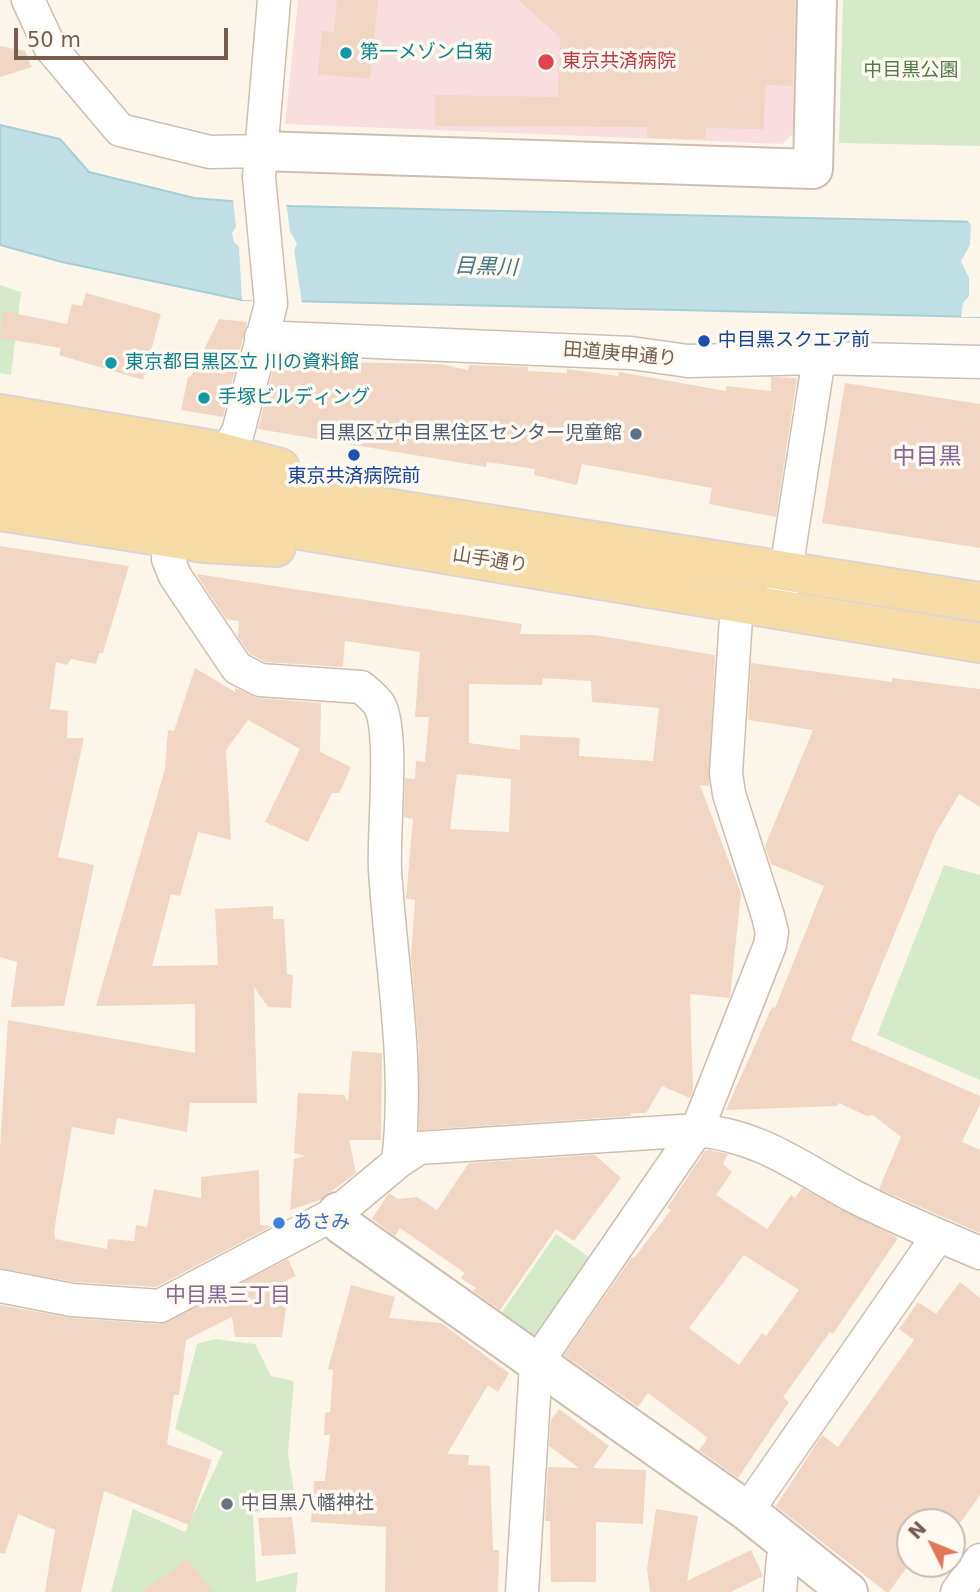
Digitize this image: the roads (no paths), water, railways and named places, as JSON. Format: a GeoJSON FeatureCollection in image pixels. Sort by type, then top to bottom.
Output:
{"type":"FeatureCollection","features":[{"type":"Feature","properties":{"kind":"main road"},"geometry":{"type":"LineString","coordinates":[[0,414],[213,450],[481,522]]}},
{"type":"Feature","properties":{"kind":"main road","name":"山手通り"},"geometry":{"type":"LineString","coordinates":[[0,447],[980,602]]}},
{"type":"Feature","properties":{"kind":"main road","name":"山手通り"},"geometry":{"type":"LineString","coordinates":[[0,480],[980,643]]}},
{"type":"Feature","properties":{"kind":"main road"},"geometry":{"type":"LineString","coordinates":[[0,511],[169,538],[471,558]]}},
{"type":"Feature","properties":{"kind":"street"},"geometry":{"type":"LineString","coordinates":[[27,0],[50,47],[120,130],[210,152],[259,169],[813,169],[817,0]]}},
{"type":"Feature","properties":{"kind":"street"},"geometry":{"type":"LineString","coordinates":[[213,450],[229,447],[238,432],[271,304],[259,169],[274,0]]}},
{"type":"Feature","properties":{"kind":"street","name":"田道庚申通り"},"geometry":{"type":"LineString","coordinates":[[261,338],[631,353],[688,361],[819,358],[980,362]]}},
{"type":"Feature","properties":{"kind":"street"},"geometry":{"type":"LineString","coordinates":[[779,609],[819,358]]}},
{"type":"Feature","properties":{"kind":"street"},"geometry":{"type":"LineString","coordinates":[[169,538],[168,559],[175,576],[237,668],[260,680],[361,687],[380,705],[386,772],[385,869],[400,1006],[399,1155]]}},
{"type":"Feature","properties":{"kind":"street"},"geometry":{"type":"LineString","coordinates":[[522,1592],[536,1364],[697,1130],[770,945],[772,932],[729,794],[726,773],[737,602]]}},
{"type":"Feature","properties":{"kind":"street"},"geometry":{"type":"LineString","coordinates":[[0,1286],[72,1300],[160,1306],[338,1212],[399,1155],[419,1148],[697,1130],[728,1133],[776,1152],[866,1202],[980,1253]]}},
{"type":"Feature","properties":{"kind":"street"},"geometry":{"type":"LineString","coordinates":[[338,1212],[342,1225],[747,1511],[848,1592]]}},
{"type":"Feature","properties":{"kind":"street"},"geometry":{"type":"LineString","coordinates":[[747,1511],[938,1236]]}},
{"type":"Feature","properties":{"kind":"street"},"geometry":{"type":"LineString","coordinates":[[780,1592],[783,1558],[791,1544]]}},
{"type":"Feature","properties":{"kind":"street"},"geometry":{"type":"LineString","coordinates":[[957,1592],[980,1560]]}},
{"type":"Feature","properties":{"kind":"water","name":"目黒川"},"geometry":{"type":"Polygon","coordinates":[[[0,125],[60,139],[89,172],[194,198],[290,206],[980,222],[980,317],[242,300],[62,262],[0,245],[0,125]]]}},
{"type":"Feature","properties":{"kind":"place","name":"第一メゾン白菊"},"geometry":{"type":"Point","coordinates":[346,53]}},
{"type":"Feature","properties":{"kind":"place","name":"東京共済病院"},"geometry":{"type":"Point","coordinates":[546,62]}},
{"type":"Feature","properties":{"kind":"place","name":"中目黒スクエア前"},"geometry":{"type":"Point","coordinates":[704,341]}},
{"type":"Feature","properties":{"kind":"place","name":"東京都目黒区立 川の資料館"},"geometry":{"type":"Point","coordinates":[111,363]}},
{"type":"Feature","properties":{"kind":"place","name":"手塚ビルディング"},"geometry":{"type":"Point","coordinates":[204,398]}},
{"type":"Feature","properties":{"kind":"place","name":"目黒区立中目黒住区センター児童館"},"geometry":{"type":"Point","coordinates":[636,434]}},
{"type":"Feature","properties":{"kind":"place","name":"東京共済病院前"},"geometry":{"type":"Point","coordinates":[354,455]}},
{"type":"Feature","properties":{"kind":"place","name":"あさみ"},"geometry":{"type":"Point","coordinates":[279,1223]}},
{"type":"Feature","properties":{"kind":"place","name":"中目黒八幡神社"},"geometry":{"type":"Point","coordinates":[227,1504]}},
{"type":"Feature","properties":{"kind":"district","name":"中目黒"},"geometry":{"type":"Point","coordinates":[927,458]}},
{"type":"Feature","properties":{"kind":"district","name":"中目黒三丁目"},"geometry":{"type":"Point","coordinates":[228,1297]}},
{"type":"Feature","properties":{"kind":"park label","name":"中目黒公園"},"geometry":{"type":"Point","coordinates":[911,71]}}]}
